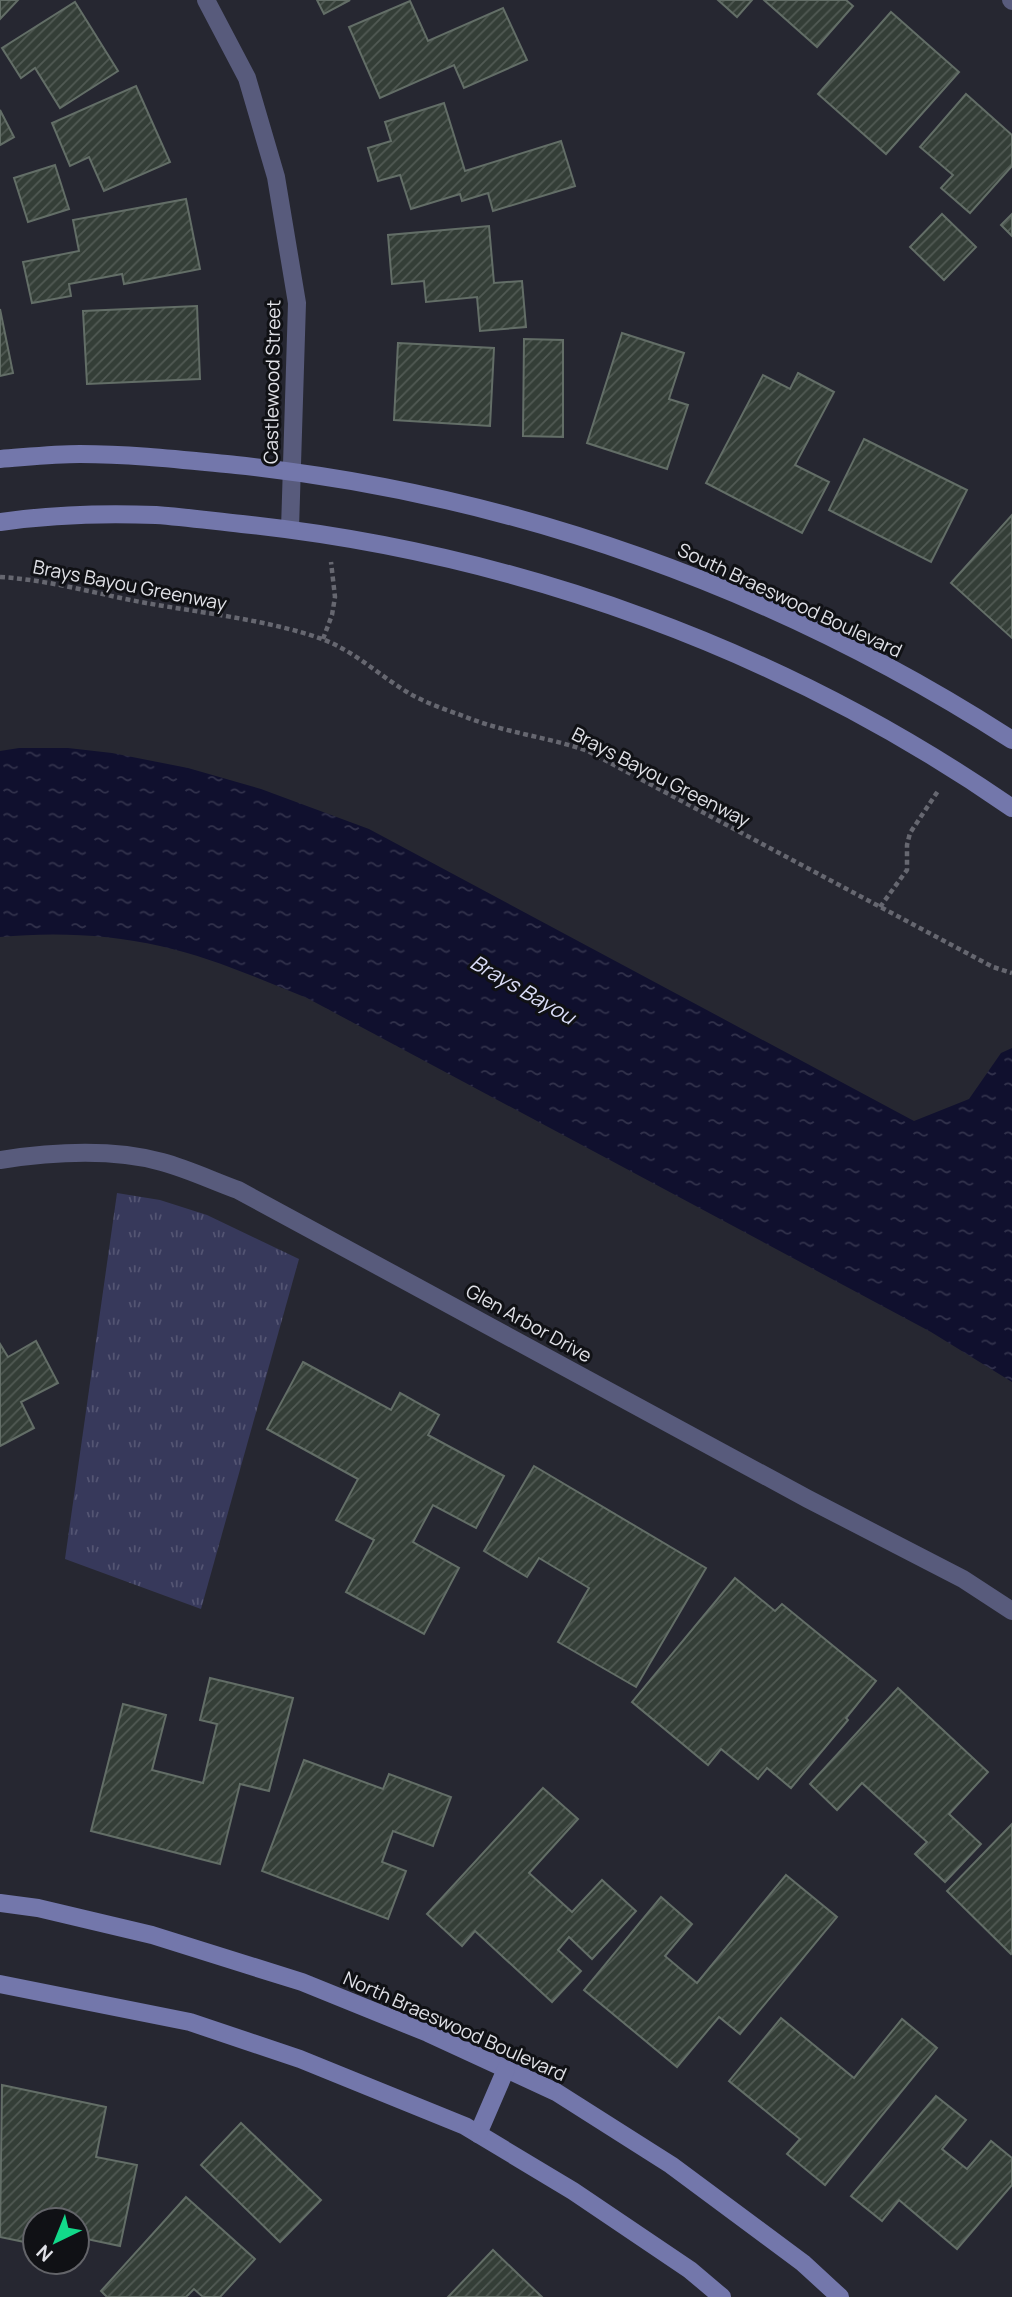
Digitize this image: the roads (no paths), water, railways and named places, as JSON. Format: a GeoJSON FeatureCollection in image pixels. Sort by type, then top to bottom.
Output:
{"type":"FeatureCollection","features":[{"type":"Feature","properties":{"kind":"main road","name":"South Braeswood Boulevard"},"geometry":{"type":"LineString","coordinates":[[0,459],[81,454],[188,460],[292,471],[430,495],[566,531],[691,574],[840,642],[959,706],[1012,740]]}},
{"type":"Feature","properties":{"kind":"main road"},"geometry":{"type":"LineString","coordinates":[[0,522],[32,517],[155,515],[290,529],[385,544],[496,570],[586,596],[710,642],[865,716],[1010,804]]}},
{"type":"Feature","properties":{"kind":"main road","name":"North Braeswood Boulevard"},"geometry":{"type":"LineString","coordinates":[[0,1903],[38,1908],[152,1935],[302,1982],[428,2033],[556,2092],[671,2165],[803,2263],[840,2297]]}},
{"type":"Feature","properties":{"kind":"main road"},"geometry":{"type":"LineString","coordinates":[[0,1984],[190,2022],[300,2059],[465,2126],[573,2191],[690,2270],[722,2297]]}},
{"type":"Feature","properties":{"kind":"main road"},"geometry":{"type":"LineString","coordinates":[[478,2134],[506,2069]]}},
{"type":"Feature","properties":{"kind":"street","name":"Castlewood Street"},"geometry":{"type":"LineString","coordinates":[[206,0],[247,78],[276,177],[297,303],[290,529]]}},
{"type":"Feature","properties":{"kind":"street","name":"Glen Arbor Drive"},"geometry":{"type":"LineString","coordinates":[[0,1160],[53,1154],[107,1154],[161,1162],[238,1190],[808,1499],[963,1579],[1012,1611]]}},
{"type":"Feature","properties":{"kind":"water","name":"Brays Bayou"},"geometry":{"type":"Polygon","coordinates":[[[19,748],[68,748],[112,753],[188,768],[261,789],[369,829],[914,1121],[969,1099],[1001,1053],[1012,1048],[1012,1382],[931,1332],[307,998],[216,962],[141,942],[80,935],[0,937],[0,751],[19,748]]]}}]}
